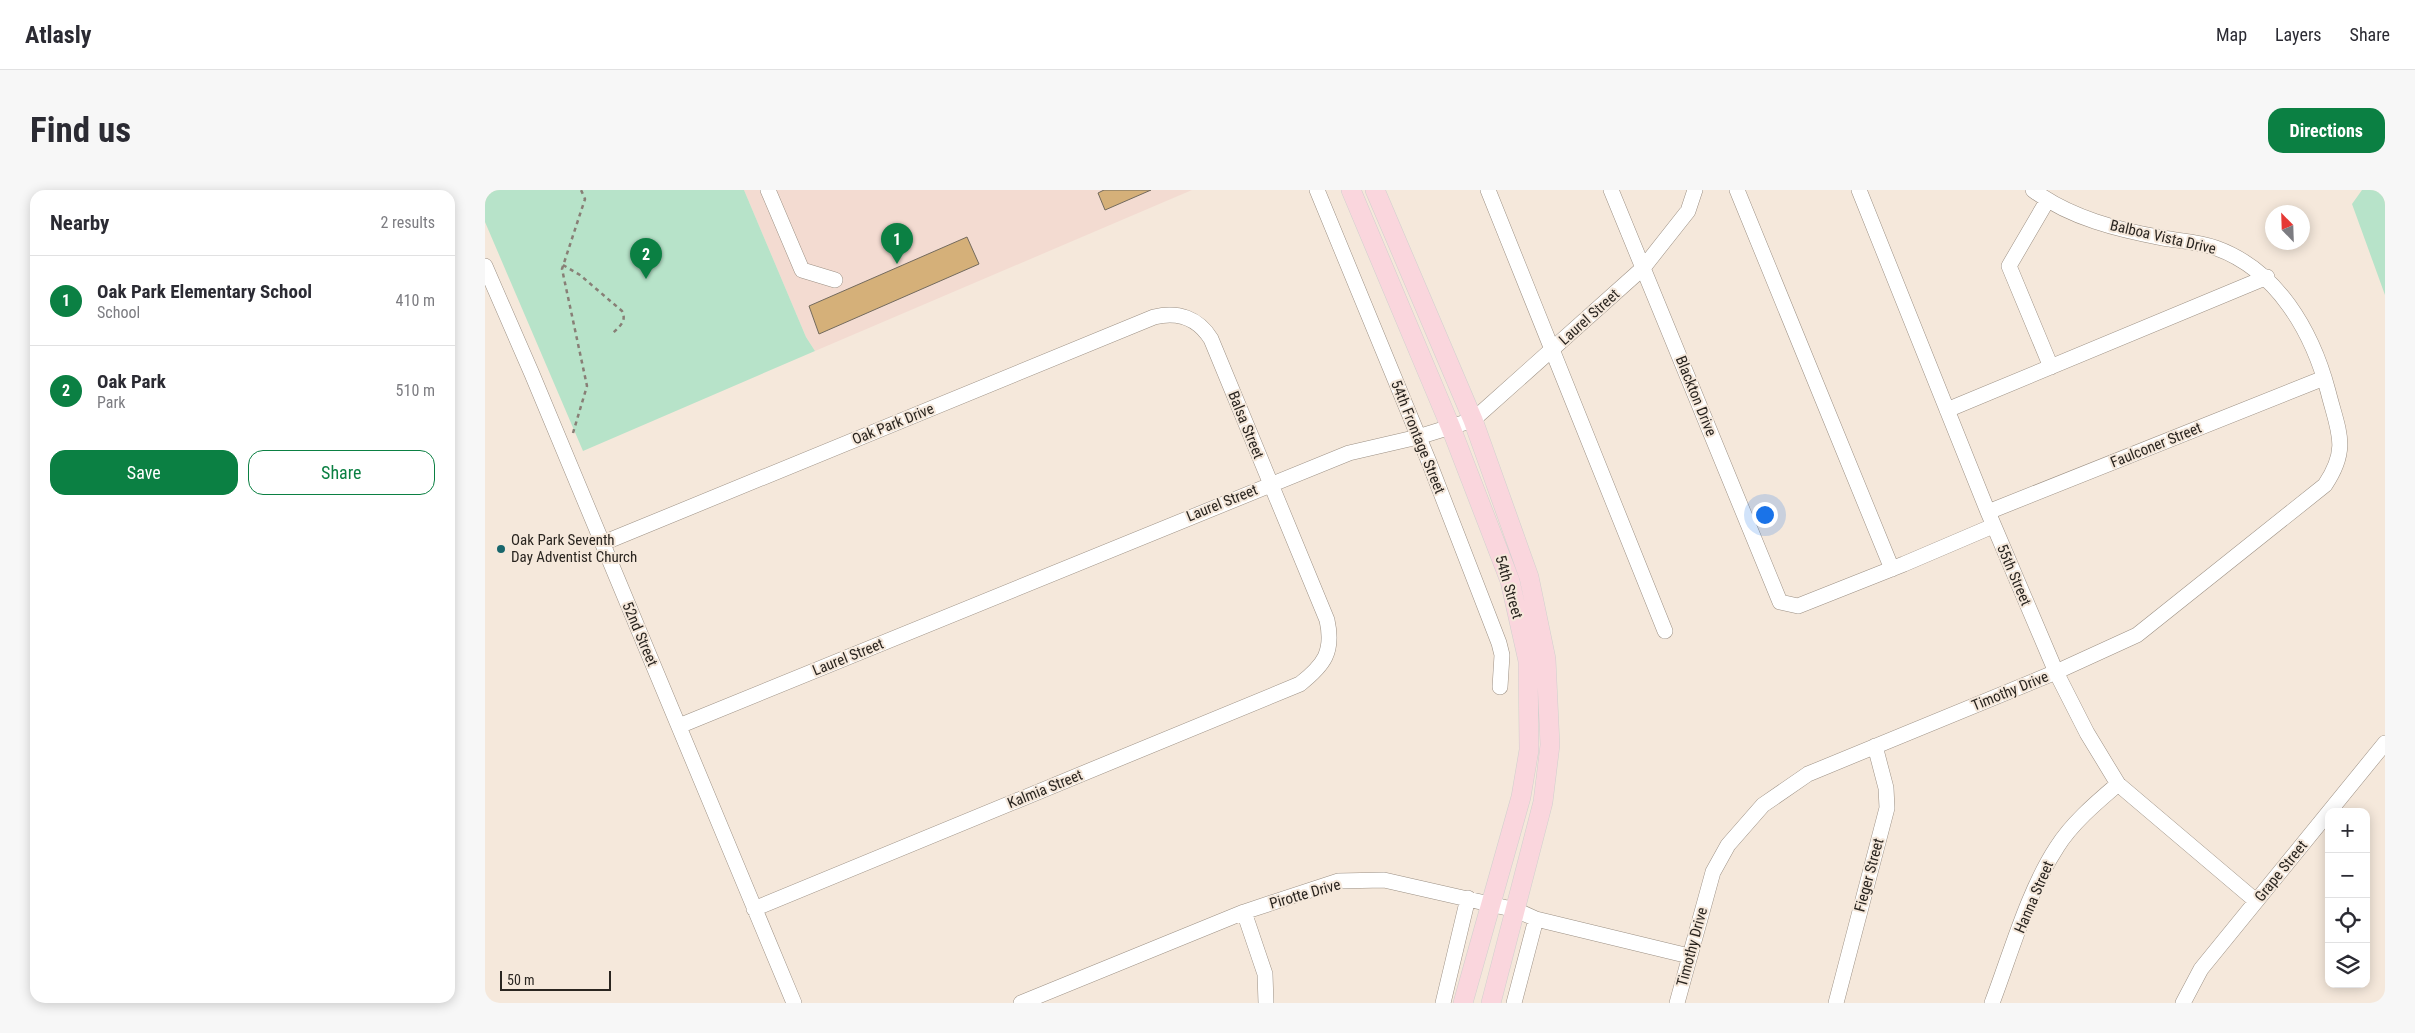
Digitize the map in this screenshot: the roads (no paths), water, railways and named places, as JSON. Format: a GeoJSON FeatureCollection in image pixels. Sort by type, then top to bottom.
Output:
{"type":"FeatureCollection","features":[{"type":"Feature","properties":{"kind":"main road","name":"54th Street"},"geometry":{"type":"LineString","coordinates":[[1351,190],[1451,428],[1510,581],[1527,661],[1529,750],[1521,797],[1489,904],[1463,1003]]}},
{"type":"Feature","properties":{"kind":"main road","name":"54th Street"},"geometry":{"type":"LineString","coordinates":[[1375,190],[1473,420],[1529,577],[1547,659],[1550,745],[1543,802],[1491,1003]]}},
{"type":"Feature","properties":{"kind":"street"},"geometry":{"type":"LineString","coordinates":[[768,190],[802,270],[835,280]]}},
{"type":"Feature","properties":{"kind":"street","name":"54th Frontage Street"},"geometry":{"type":"LineString","coordinates":[[1317,190],[1499,642],[1502,655],[1500,687]]}},
{"type":"Feature","properties":{"kind":"street"},"geometry":{"type":"LineString","coordinates":[[1488,190],[1665,631]]}},
{"type":"Feature","properties":{"kind":"street","name":"Blackton Drive"},"geometry":{"type":"LineString","coordinates":[[1611,190],[1780,602]]}},
{"type":"Feature","properties":{"kind":"street","name":"Laurel Street"},"geometry":{"type":"LineString","coordinates":[[679,726],[1270,483],[1349,453],[1418,438],[1473,420],[1553,351],[1643,268],[1688,211],[1695,190]]}},
{"type":"Feature","properties":{"kind":"street"},"geometry":{"type":"LineString","coordinates":[[1737,190],[1892,569]]}},
{"type":"Feature","properties":{"kind":"street","name":"55th Street"},"geometry":{"type":"LineString","coordinates":[[1859,190],[1990,519],[2056,672],[2087,733],[2118,784],[2256,900]]}},
{"type":"Feature","properties":{"kind":"street","name":"Balboa Vista Drive"},"geometry":{"type":"LineString","coordinates":[[2033,190],[2047,201],[2119,230],[2214,247],[2246,261],[2267,277],[2303,326],[2324,378]]}},
{"type":"Feature","properties":{"kind":"street"},"geometry":{"type":"LineString","coordinates":[[2047,201],[2009,266],[2051,367]]}},
{"type":"Feature","properties":{"kind":"street","name":"52nd Street"},"geometry":{"type":"LineString","coordinates":[[485,266],[563,447],[794,1003]]}},
{"type":"Feature","properties":{"kind":"street"},"geometry":{"type":"LineString","coordinates":[[1947,410],[2267,277]]}},
{"type":"Feature","properties":{"kind":"street","name":"Oak Park Drive"},"geometry":{"type":"LineString","coordinates":[[603,543],[1154,317],[1164,314],[1185,317]]}},
{"type":"Feature","properties":{"kind":"street","name":"Balsa Street"},"geometry":{"type":"LineString","coordinates":[[1185,317],[1200,326],[1211,339],[1327,620],[1329,637],[1326,656]]}},
{"type":"Feature","properties":{"kind":"street","name":"Faulconer Street"},"geometry":{"type":"LineString","coordinates":[[1780,602],[1798,606],[1892,569],[1990,519],[2324,378]]}},
{"type":"Feature","properties":{"kind":"street","name":"Timothy Drive"},"geometry":{"type":"LineString","coordinates":[[1677,1003],[1713,872],[1728,845],[1750,818],[1777,793],[1808,774],[2056,672],[2137,635],[2325,485],[2337,467],[2341,444],[2324,378]]}},
{"type":"Feature","properties":{"kind":"street","name":"Kalmia Street"},"geometry":{"type":"LineString","coordinates":[[754,908],[1300,684],[1317,670],[1326,656]]}},
{"type":"Feature","properties":{"kind":"street","name":"Grape Street"},"geometry":{"type":"LineString","coordinates":[[2183,1003],[2201,969],[2385,743]]}},
{"type":"Feature","properties":{"kind":"street","name":"Fieger Street"},"geometry":{"type":"LineString","coordinates":[[1836,1003],[1887,808],[1886,788],[1875,746]]}},
{"type":"Feature","properties":{"kind":"street","name":"Hanna Street"},"geometry":{"type":"LineString","coordinates":[[1992,1003],[2041,875],[2058,845],[2096,802],[2118,784]]}},
{"type":"Feature","properties":{"kind":"street","name":"Pirotte Drive"},"geometry":{"type":"LineString","coordinates":[[1021,1003],[1244,912],[1338,882],[1384,880],[1468,898],[1516,910],[1536,919],[1689,956]]}},
{"type":"Feature","properties":{"kind":"street"},"geometry":{"type":"LineString","coordinates":[[1443,1003],[1468,898]]}},
{"type":"Feature","properties":{"kind":"street"},"geometry":{"type":"LineString","coordinates":[[1244,912],[1265,974],[1266,1003]]}},
{"type":"Feature","properties":{"kind":"street"},"geometry":{"type":"LineString","coordinates":[[1514,1003],[1536,919]]}},
{"type":"Feature","properties":{"kind":"place","name":"Oak Park Elementary School"},"geometry":{"type":"Point","coordinates":[897,264]}},
{"type":"Feature","properties":{"kind":"place","name":"Oak Park"},"geometry":{"type":"Point","coordinates":[646,279]}},
{"type":"Feature","properties":{"kind":"place","name":"Oak Park Seventh Day Adventist Church"},"geometry":{"type":"Point","coordinates":[501,549]}}]}
